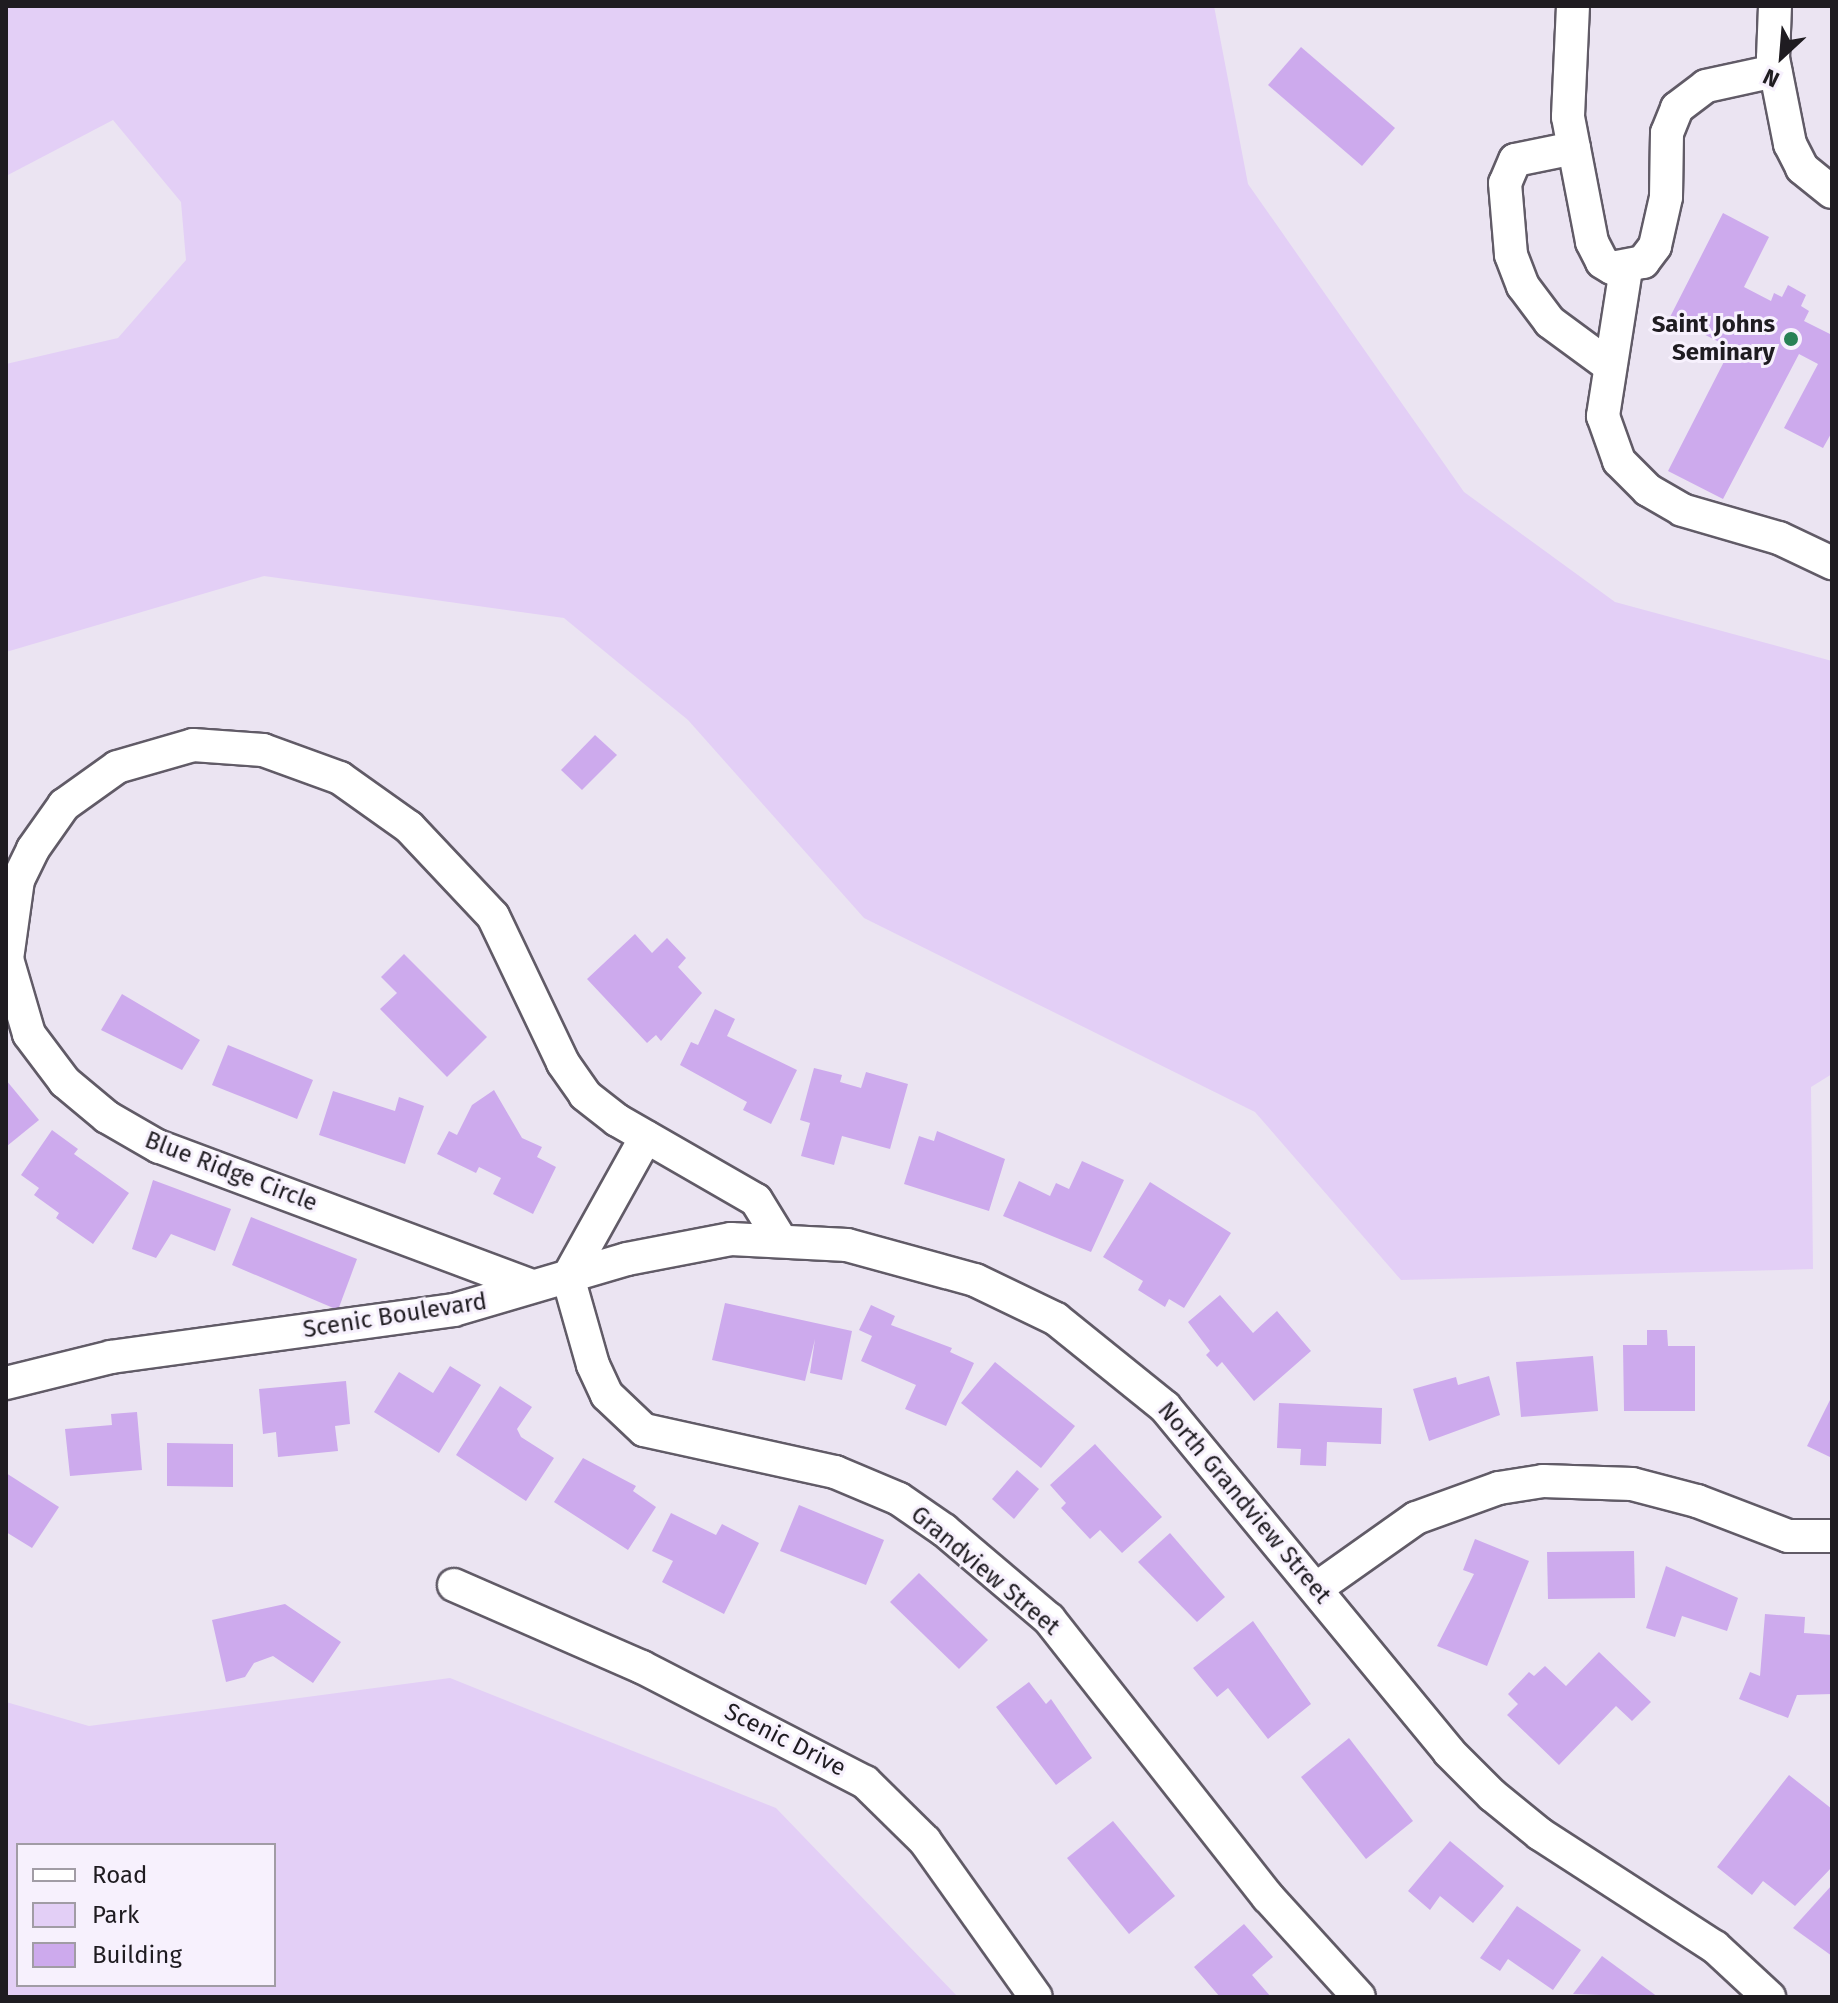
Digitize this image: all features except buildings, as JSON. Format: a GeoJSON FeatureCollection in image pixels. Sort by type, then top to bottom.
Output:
{"type":"FeatureCollection","features":[{"type":"Feature","properties":{"kind":"street"},"geometry":{"type":"LineString","coordinates":[[1573,6],[1571,133],[1592,242],[1602,262],[1626,269],[1643,262],[1663,223],[1667,133],[1677,108],[1706,86],[1775,71]]}},
{"type":"Feature","properties":{"kind":"street"},"geometry":{"type":"LineString","coordinates":[[1775,6],[1775,71],[1790,144],[1802,168],[1832,192]]}},
{"type":"Feature","properties":{"kind":"street"},"geometry":{"type":"LineString","coordinates":[[1571,133],[1515,160],[1505,183],[1511,255],[1523,286],[1550,322],[1610,366]]}},
{"type":"Feature","properties":{"kind":"street"},"geometry":{"type":"LineString","coordinates":[[1626,269],[1603,416],[1607,437],[1619,461],[1648,490],[1682,510],[1779,538],[1832,563]]}},
{"type":"Feature","properties":{"kind":"street","name":"Blue Ridge Circle"},"geometry":{"type":"LineString","coordinates":[[529,1285],[159,1147],[107,1117],[65,1082],[29,1034],[7,959],[18,880],[54,816],[117,767],[193,745],[263,750],[340,778],[409,827],[470,888],[505,935],[563,1063],[599,1107],[646,1137]]}},
{"type":"Feature","properties":{"kind":"street"},"geometry":{"type":"LineString","coordinates":[[568,1277],[646,1137],[756,1200],[780,1239]]}},
{"type":"Feature","properties":{"kind":"street","name":"Scenic Boulevard"},"geometry":{"type":"LineString","coordinates":[[6,1383],[111,1357],[454,1310],[499,1300],[529,1285],[692,1246],[780,1239]]}},
{"type":"Feature","properties":{"kind":"street","name":"North Grandview Street"},"geometry":{"type":"LineString","coordinates":[[780,1239],[890,1253],[975,1280],[1056,1319],[1165,1407],[1449,1752],[1492,1795],[1540,1834],[1715,1947],[1769,1997]]}},
{"type":"Feature","properties":{"kind":"street","name":"Grandview Street"},"geometry":{"type":"LineString","coordinates":[[568,1277],[593,1365],[607,1395],[631,1422],[661,1436],[835,1472],[899,1499],[1049,1619],[1268,1897],[1359,1997]]}},
{"type":"Feature","properties":{"kind":"street"},"geometry":{"type":"LineString","coordinates":[[1317,1588],[1416,1518],[1499,1488],[1543,1481],[1632,1484],[1697,1501],[1788,1536],[1832,1536]]}},
{"type":"Feature","properties":{"kind":"street","name":"Scenic Drive"},"geometry":{"type":"LineString","coordinates":[[454,1585],[642,1667],[865,1782],[925,1841],[1036,1997]]}},
{"type":"Feature","properties":{"kind":"green space"},"geometry":{"type":"Polygon","coordinates":[[[6,6],[1214,6],[1248,184],[1464,492],[1615,602],[1832,661],[1832,1074],[1811,1087],[1813,1269],[1401,1280],[1255,1112],[864,918],[688,720],[564,618],[264,576],[6,652],[6,364],[118,338],[186,260],[181,202],[113,120],[6,176],[6,6]]]}},
{"type":"Feature","properties":{"kind":"green space"},"geometry":{"type":"Polygon","coordinates":[[[450,1678],[776,1808],[958,1997],[6,1997],[6,1702],[89,1726],[450,1678]]]}},
{"type":"Feature","properties":{"kind":"place","name":"Saint Johns Seminary"},"geometry":{"type":"Point","coordinates":[1791,339]}}]}
